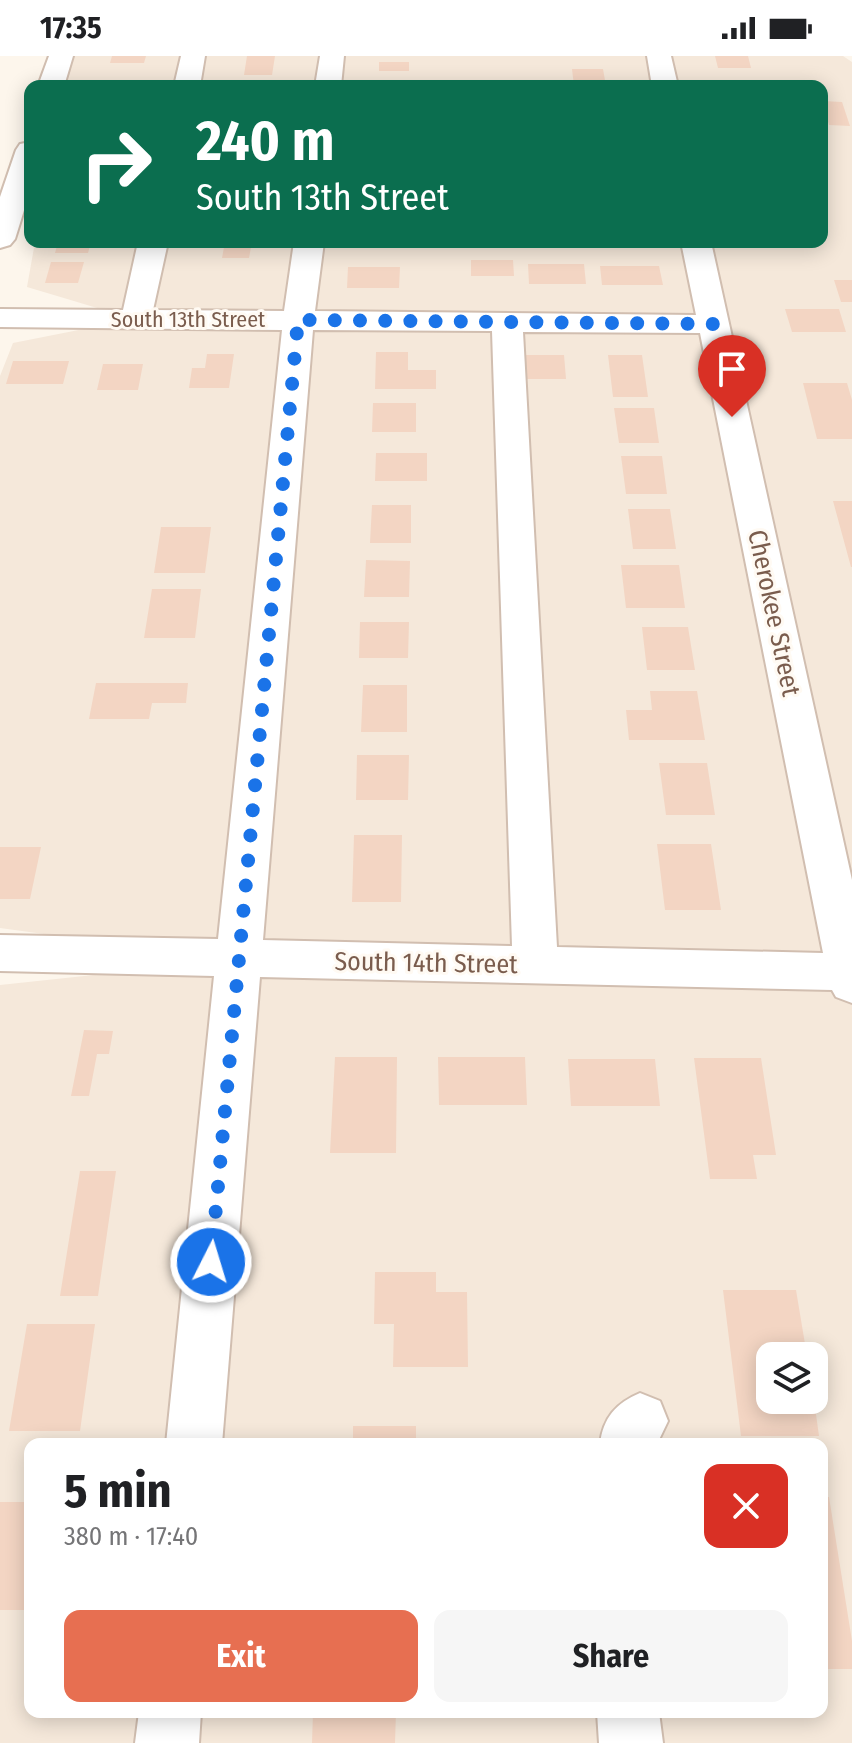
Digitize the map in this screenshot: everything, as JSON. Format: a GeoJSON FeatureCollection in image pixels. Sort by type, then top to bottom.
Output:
{"type":"FeatureCollection","features":[{"type":"Feature","properties":{"kind":"street"},"geometry":{"type":"LineString","coordinates":[[53,80],[61,56]]}},
{"type":"Feature","properties":{"kind":"street"},"geometry":{"type":"LineString","coordinates":[[188,80],[193,56]]}},
{"type":"Feature","properties":{"kind":"street"},"geometry":{"type":"LineString","coordinates":[[329,80],[332,56]]}},
{"type":"Feature","properties":{"kind":"street"},"geometry":{"type":"LineString","coordinates":[[659,56],[664,80]]}},
{"type":"Feature","properties":{"kind":"street"},"geometry":{"type":"LineString","coordinates":[[0,239],[24,168]]}},
{"type":"Feature","properties":{"kind":"street"},"geometry":{"type":"LineString","coordinates":[[136,318],[152,248]]}},
{"type":"Feature","properties":{"kind":"street"},"geometry":{"type":"LineString","coordinates":[[195,1438],[298,320],[308,248]]}},
{"type":"Feature","properties":{"kind":"street","name":"Cherokee Street"},"geometry":{"type":"LineString","coordinates":[[697,248],[851,976]]}},
{"type":"Feature","properties":{"kind":"street","name":"South 13th Street"},"geometry":{"type":"LineString","coordinates":[[0,318],[713,324]]}},
{"type":"Feature","properties":{"kind":"street"},"geometry":{"type":"LineString","coordinates":[[507,322],[535,965]]}},
{"type":"Feature","properties":{"kind":"street","name":"South 14th Street"},"geometry":{"type":"LineString","coordinates":[[0,953],[535,965],[851,976]]}},
{"type":"Feature","properties":{"kind":"street"},"geometry":{"type":"LineString","coordinates":[[167,1743],[169,1718]]}},
{"type":"Feature","properties":{"kind":"street"},"geometry":{"type":"LineString","coordinates":[[629,1718],[631,1743]]}},
{"type":"Feature","properties":{"kind":"shaded area"},"geometry":{"type":"Polygon","coordinates":[[[71,56],[843,56],[852,62],[852,1743],[0,1743],[0,985],[234,960],[0,928],[0,376],[13,343],[134,319],[27,287],[34,248],[828,248],[828,80],[66,80],[71,56]]]}},
{"type":"Feature","properties":{"kind":"building"},"geometry":{"type":"Polygon","coordinates":[[[112,56],[146,56],[144,63],[110,63],[112,56]]]}},
{"type":"Feature","properties":{"kind":"building"},"geometry":{"type":"Polygon","coordinates":[[[247,56],[275,56],[272,75],[244,75],[247,56]]]}},
{"type":"Feature","properties":{"kind":"building"},"geometry":{"type":"Polygon","coordinates":[[[715,56],[748,56],[751,68],[718,68],[715,56]]]}},
{"type":"Feature","properties":{"kind":"building"},"geometry":{"type":"Polygon","coordinates":[[[379,62],[409,62],[409,71],[379,71],[379,62]]]}},
{"type":"Feature","properties":{"kind":"building"},"geometry":{"type":"Polygon","coordinates":[[[572,69],[603,69],[605,80],[573,80],[572,69]]]}},
{"type":"Feature","properties":{"kind":"building"},"geometry":{"type":"Polygon","coordinates":[[[828,101],[842,102],[850,126],[829,125],[828,101]]]}},
{"type":"Feature","properties":{"kind":"building"},"geometry":{"type":"Polygon","coordinates":[[[56,248],[89,248],[88,253],[55,253],[56,248]]]}},
{"type":"Feature","properties":{"kind":"building"},"geometry":{"type":"Polygon","coordinates":[[[224,248],[251,248],[249,258],[222,258],[224,248]]]}},
{"type":"Feature","properties":{"kind":"building"},"geometry":{"type":"Polygon","coordinates":[[[471,260],[513,260],[514,276],[471,276],[471,260]]]}},
{"type":"Feature","properties":{"kind":"building"},"geometry":{"type":"Polygon","coordinates":[[[51,262],[84,262],[78,283],[45,283],[51,262]]]}},
{"type":"Feature","properties":{"kind":"building"},"geometry":{"type":"Polygon","coordinates":[[[528,264],[584,264],[586,284],[529,284],[528,264]]]}},
{"type":"Feature","properties":{"kind":"building"},"geometry":{"type":"Polygon","coordinates":[[[600,266],[659,266],[663,285],[602,285],[600,266]]]}},
{"type":"Feature","properties":{"kind":"building"},"geometry":{"type":"Polygon","coordinates":[[[348,267],[400,267],[399,288],[347,288],[348,267]]]}},
{"type":"Feature","properties":{"kind":"building"},"geometry":{"type":"Polygon","coordinates":[[[834,280],[852,280],[852,302],[841,302],[834,280]]]}},
{"type":"Feature","properties":{"kind":"building"},"geometry":{"type":"Polygon","coordinates":[[[785,309],[839,309],[846,332],[792,332],[785,309]]]}},
{"type":"Feature","properties":{"kind":"building"},"geometry":{"type":"Polygon","coordinates":[[[376,352],[408,352],[408,370],[436,370],[436,389],[375,389],[376,352]]]}},
{"type":"Feature","properties":{"kind":"building"},"geometry":{"type":"Polygon","coordinates":[[[207,354],[234,354],[229,388],[189,388],[192,368],[205,368],[207,354]]]}},
{"type":"Feature","properties":{"kind":"building"},"geometry":{"type":"Polygon","coordinates":[[[522,355],[564,355],[566,379],[524,379],[522,355]]]}},
{"type":"Feature","properties":{"kind":"building"},"geometry":{"type":"Polygon","coordinates":[[[608,355],[642,355],[648,397],[613,397],[608,355]]]}},
{"type":"Feature","properties":{"kind":"building"},"geometry":{"type":"Polygon","coordinates":[[[13,361],[69,361],[63,384],[6,384],[13,361]]]}},
{"type":"Feature","properties":{"kind":"building"},"geometry":{"type":"Polygon","coordinates":[[[103,364],[143,364],[138,390],[97,390],[103,364]]]}},
{"type":"Feature","properties":{"kind":"building"},"geometry":{"type":"Polygon","coordinates":[[[803,383],[847,383],[852,400],[852,439],[817,439],[803,383]]]}},
{"type":"Feature","properties":{"kind":"building"},"geometry":{"type":"Polygon","coordinates":[[[373,403],[416,403],[416,432],[372,432],[373,403]]]}},
{"type":"Feature","properties":{"kind":"building"},"geometry":{"type":"Polygon","coordinates":[[[614,408],[654,408],[659,443],[619,443],[614,408]]]}},
{"type":"Feature","properties":{"kind":"building"},"geometry":{"type":"Polygon","coordinates":[[[376,453],[427,453],[427,481],[375,481],[376,453]]]}},
{"type":"Feature","properties":{"kind":"building"},"geometry":{"type":"Polygon","coordinates":[[[621,456],[662,456],[667,494],[626,494],[621,456]]]}},
{"type":"Feature","properties":{"kind":"building"},"geometry":{"type":"Polygon","coordinates":[[[833,501],[852,501],[852,567],[851,567],[833,501]]]}},
{"type":"Feature","properties":{"kind":"building"},"geometry":{"type":"Polygon","coordinates":[[[372,505],[411,505],[411,543],[370,543],[372,505]]]}},
{"type":"Feature","properties":{"kind":"building"},"geometry":{"type":"Polygon","coordinates":[[[628,509],[670,509],[676,549],[633,549],[628,509]]]}},
{"type":"Feature","properties":{"kind":"building"},"geometry":{"type":"Polygon","coordinates":[[[161,527],[211,527],[205,573],[154,573],[161,527]]]}},
{"type":"Feature","properties":{"kind":"building"},"geometry":{"type":"Polygon","coordinates":[[[366,560],[410,561],[409,597],[364,597],[366,560]]]}},
{"type":"Feature","properties":{"kind":"building"},"geometry":{"type":"Polygon","coordinates":[[[621,565],[679,565],[685,608],[626,608],[621,565]]]}},
{"type":"Feature","properties":{"kind":"building"},"geometry":{"type":"Polygon","coordinates":[[[152,589],[201,589],[195,638],[144,638],[152,589]]]}},
{"type":"Feature","properties":{"kind":"building"},"geometry":{"type":"Polygon","coordinates":[[[360,622],[409,622],[408,658],[359,658],[360,622]]]}},
{"type":"Feature","properties":{"kind":"building"},"geometry":{"type":"Polygon","coordinates":[[[642,627],[688,627],[695,670],[647,670],[642,627]]]}},
{"type":"Feature","properties":{"kind":"building"},"geometry":{"type":"Polygon","coordinates":[[[96,683],[188,683],[186,703],[152,703],[149,719],[89,719],[96,683]]]}},
{"type":"Feature","properties":{"kind":"building"},"geometry":{"type":"Polygon","coordinates":[[[363,685],[407,685],[407,732],[361,732],[363,685]]]}},
{"type":"Feature","properties":{"kind":"building"},"geometry":{"type":"Polygon","coordinates":[[[650,691],[697,691],[705,740],[629,740],[626,710],[652,710],[650,691]]]}},
{"type":"Feature","properties":{"kind":"building"},"geometry":{"type":"Polygon","coordinates":[[[357,755],[409,755],[408,800],[356,800],[357,755]]]}},
{"type":"Feature","properties":{"kind":"building"},"geometry":{"type":"Polygon","coordinates":[[[659,763],[707,763],[715,815],[666,815],[659,763]]]}},
{"type":"Feature","properties":{"kind":"building"},"geometry":{"type":"Polygon","coordinates":[[[354,835],[402,835],[401,902],[352,902],[354,835]]]}},
{"type":"Feature","properties":{"kind":"building"},"geometry":{"type":"Polygon","coordinates":[[[657,844],[711,844],[721,910],[665,910],[657,844]]]}},
{"type":"Feature","properties":{"kind":"building"},"geometry":{"type":"Polygon","coordinates":[[[0,847],[41,847],[30,899],[0,899],[0,847]]]}},
{"type":"Feature","properties":{"kind":"building"},"geometry":{"type":"Polygon","coordinates":[[[84,1030],[113,1031],[109,1054],[97,1054],[89,1096],[71,1096],[84,1030]]]}},
{"type":"Feature","properties":{"kind":"building"},"geometry":{"type":"Polygon","coordinates":[[[335,1057],[397,1057],[396,1153],[330,1153],[335,1057]]]}},
{"type":"Feature","properties":{"kind":"building"},"geometry":{"type":"Polygon","coordinates":[[[438,1057],[525,1057],[527,1105],[439,1105],[438,1057]]]}},
{"type":"Feature","properties":{"kind":"building"},"geometry":{"type":"Polygon","coordinates":[[[694,1058],[761,1058],[776,1155],[753,1155],[757,1179],[710,1179],[694,1058]]]}},
{"type":"Feature","properties":{"kind":"building"},"geometry":{"type":"Polygon","coordinates":[[[568,1059],[655,1059],[660,1106],[571,1106],[568,1059]]]}},
{"type":"Feature","properties":{"kind":"building"},"geometry":{"type":"Polygon","coordinates":[[[80,1171],[116,1171],[98,1296],[60,1296],[80,1171]]]}},
{"type":"Feature","properties":{"kind":"building"},"geometry":{"type":"Polygon","coordinates":[[[375,1272],[436,1272],[436,1292],[467,1292],[468,1367],[393,1367],[394,1324],[374,1324],[375,1272]]]}},
{"type":"Feature","properties":{"kind":"building"},"geometry":{"type":"Polygon","coordinates":[[[723,1290],[796,1290],[805,1342],[756,1342],[756,1414],[816,1414],[819,1436],[741,1436],[723,1290]]]}},
{"type":"Feature","properties":{"kind":"building"},"geometry":{"type":"Polygon","coordinates":[[[27,1324],[95,1324],[80,1431],[9,1431],[27,1324]]]}},
{"type":"Feature","properties":{"kind":"building"},"geometry":{"type":"Polygon","coordinates":[[[353,1426],[416,1426],[416,1438],[353,1438],[353,1426]]]}},
{"type":"Feature","properties":{"kind":"building"},"geometry":{"type":"Polygon","coordinates":[[[828,1497],[852,1641],[852,1669],[828,1669],[828,1497]]]}},
{"type":"Feature","properties":{"kind":"building"},"geometry":{"type":"Polygon","coordinates":[[[0,1502],[24,1502],[24,1610],[0,1610],[0,1502]]]}},
{"type":"Feature","properties":{"kind":"building"},"geometry":{"type":"Polygon","coordinates":[[[313,1718],[396,1718],[395,1743],[312,1743],[313,1718]]]}},
{"type":"Feature","properties":{"kind":"route"},"geometry":{"type":"LineString","coordinates":[[211,1262],[298,320],[713,324],[732,417]]}}]}
